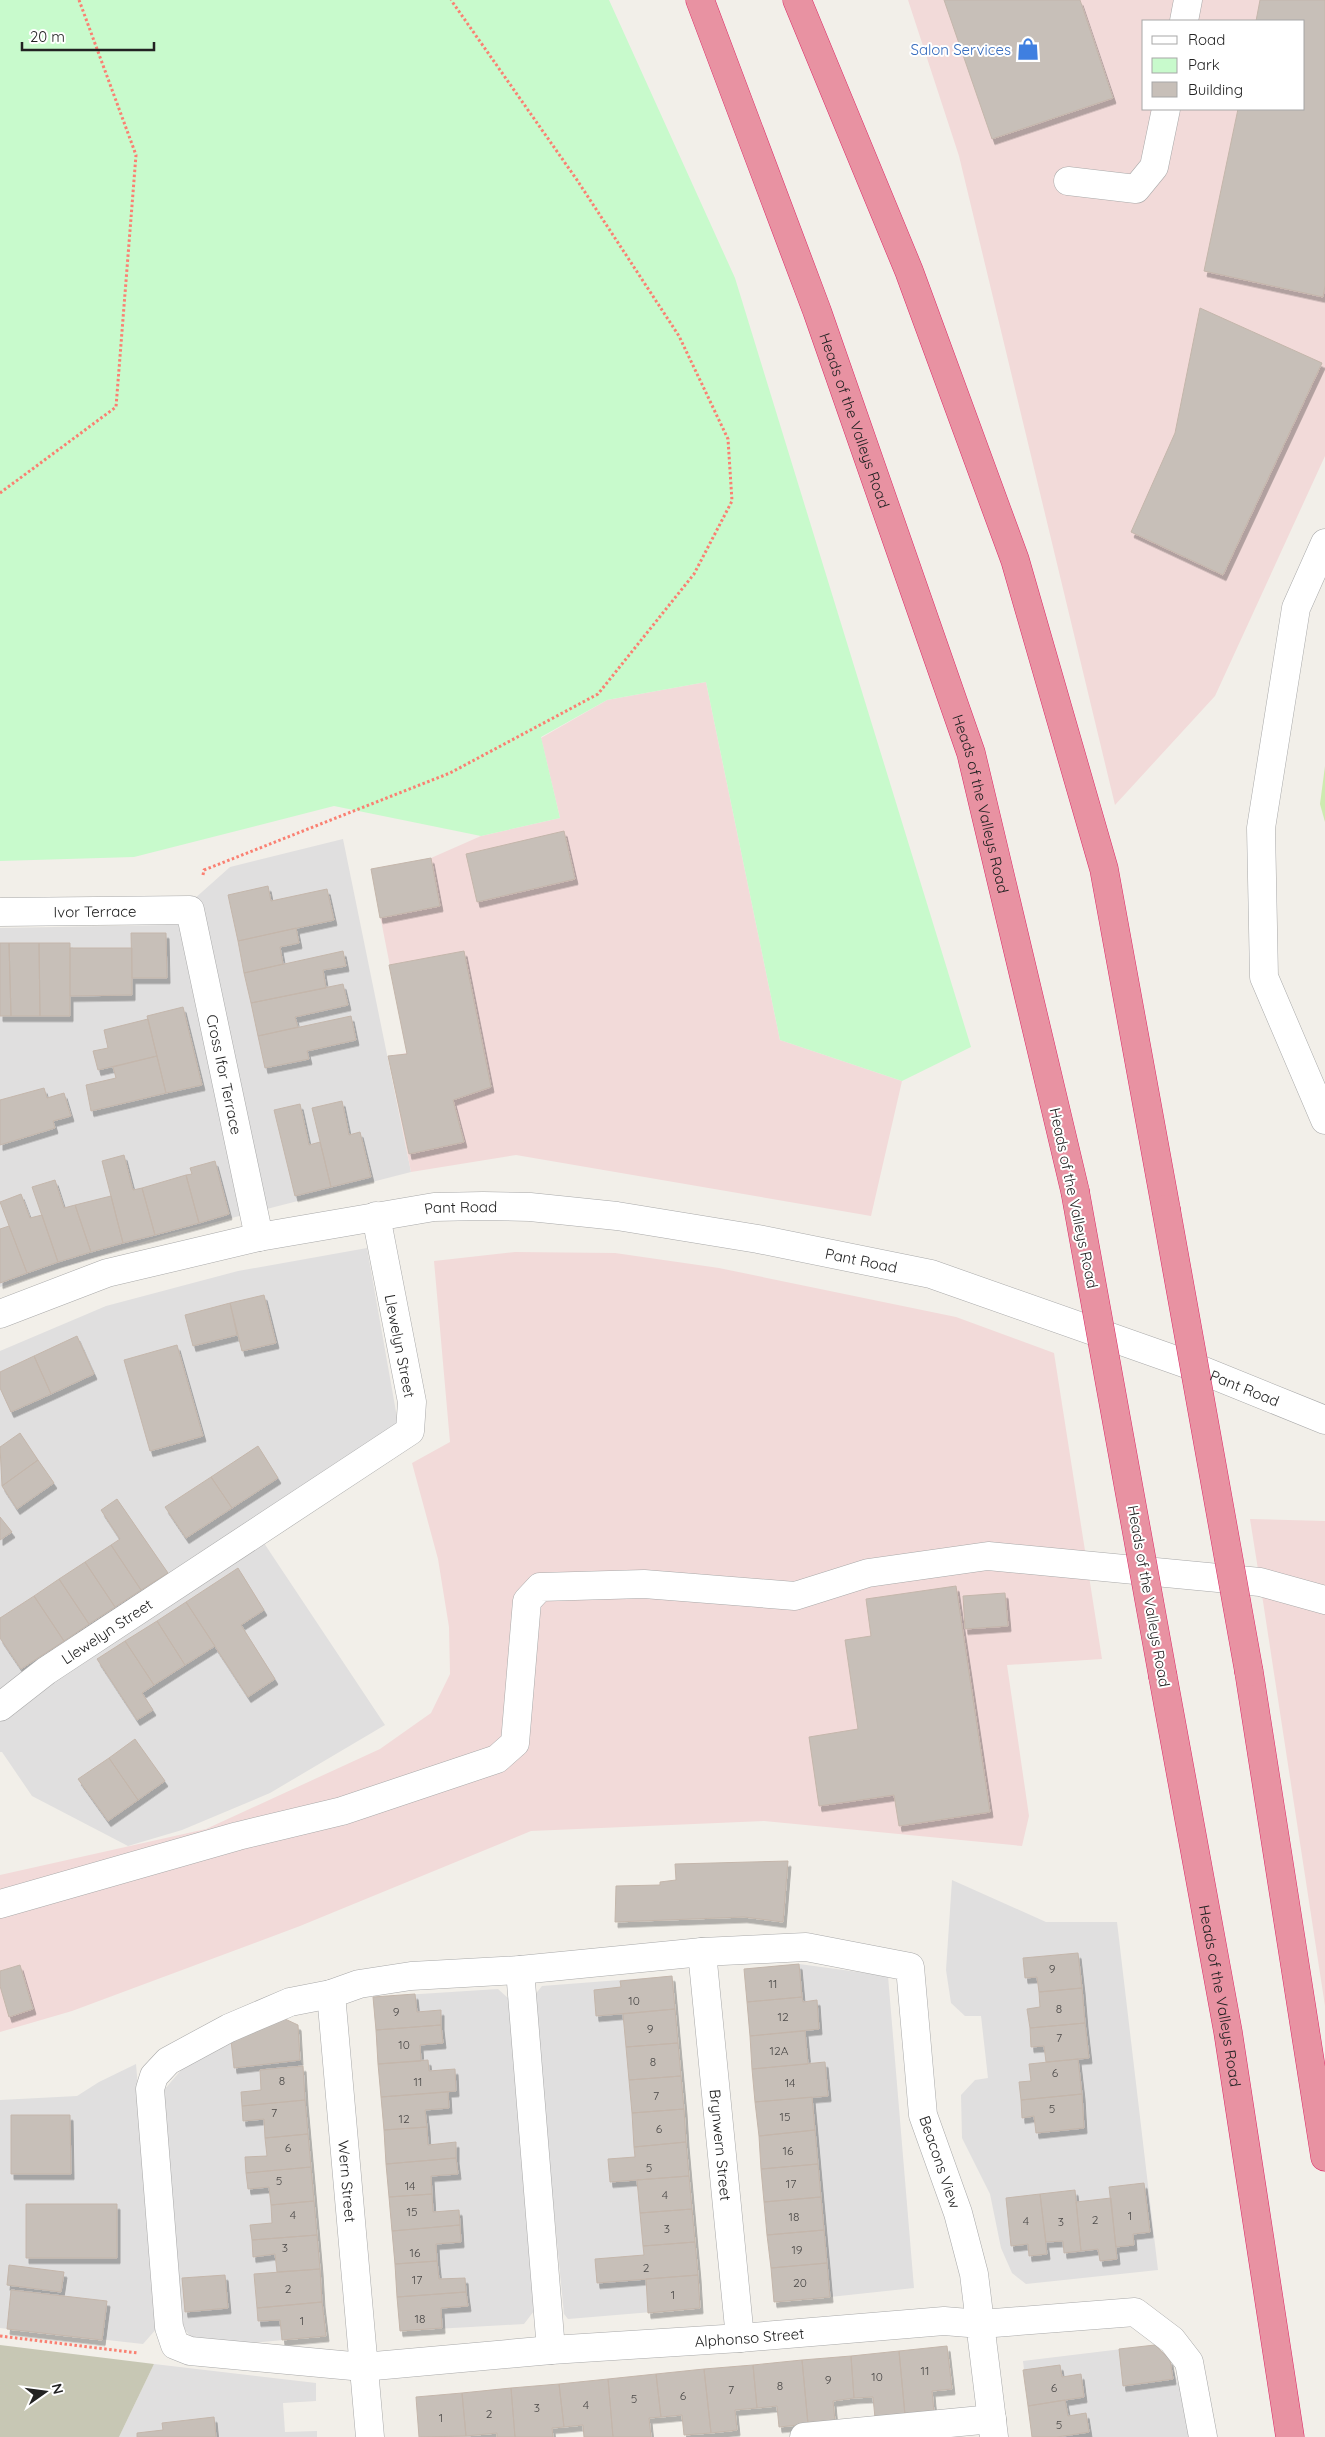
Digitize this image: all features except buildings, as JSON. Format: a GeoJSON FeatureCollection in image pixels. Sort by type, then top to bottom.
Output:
{"type":"FeatureCollection","features":[{"type":"Feature","properties":{"kind":"highway","name":"Heads of the Valleys Road"},"geometry":{"type":"LineString","coordinates":[[700,0],[820,321],[971,753],[1075,1191],[1228,2032],[1290,2437]]}},
{"type":"Feature","properties":{"kind":"highway"},"geometry":{"type":"LineString","coordinates":[[797,0],[909,271],[1015,560],[1104,869],[1249,1672],[1325,2157]]}},
{"type":"Feature","properties":{"kind":"street"},"geometry":{"type":"LineString","coordinates":[[1184,20],[1188,0]]}},
{"type":"Feature","properties":{"kind":"street"},"geometry":{"type":"LineString","coordinates":[[1068,181],[1136,189],[1154,167],[1166,110]]}},
{"type":"Feature","properties":{"kind":"street"},"geometry":{"type":"LineString","coordinates":[[1325,543],[1296,608],[1261,828],[1264,977],[1325,1120]]}},
{"type":"Feature","properties":{"kind":"street","name":"Ivor Terrace"},"geometry":{"type":"LineString","coordinates":[[0,912],[190,910]]}},
{"type":"Feature","properties":{"kind":"street","name":"Cross Ifor Terrace"},"geometry":{"type":"LineString","coordinates":[[190,910],[259,1237]]}},
{"type":"Feature","properties":{"kind":"street","name":"Pant Road"},"geometry":{"type":"LineString","coordinates":[[376,1216],[434,1207],[482,1206],[530,1207],[617,1216],[758,1239],[931,1274],[1184,1363],[1325,1420]]}},
{"type":"Feature","properties":{"kind":"street"},"geometry":{"type":"LineString","coordinates":[[0,1314],[107,1273],[259,1237],[376,1216]]}},
{"type":"Feature","properties":{"kind":"street","name":"Llewelyn Street"},"geometry":{"type":"LineString","coordinates":[[0,1707],[46,1671],[410,1431],[412,1402],[376,1216]]}},
{"type":"Feature","properties":{"kind":"street"},"geometry":{"type":"LineString","coordinates":[[0,1904],[238,1836],[342,1811],[498,1759],[515,1743],[527,1601],[540,1587],[644,1584],[795,1596],[868,1573],[988,1556],[1260,1582],[1325,1600]]}},
{"type":"Feature","properties":{"kind":"street","name":"Beacons View"},"geometry":{"type":"LineString","coordinates":[[702,1952],[806,1947],[910,1967],[923,2115],[958,2213],[974,2274],[993,2428]]}},
{"type":"Feature","properties":{"kind":"street"},"geometry":{"type":"LineString","coordinates":[[175,2345],[169,2328],[150,2089],[154,2076],[168,2061],[229,2028],[290,2002],[331,1994],[359,1984],[411,1976],[520,1970],[702,1952]]}},
{"type":"Feature","properties":{"kind":"street","name":"Brynwern Street"},"geometry":{"type":"LineString","coordinates":[[702,1952],[740,2338]]}},
{"type":"Feature","properties":{"kind":"street"},"geometry":{"type":"LineString","coordinates":[[520,1970],[551,2350]]}},
{"type":"Feature","properties":{"kind":"street","name":"Wern Street"},"geometry":{"type":"LineString","coordinates":[[331,1994],[370,2437]]}},
{"type":"Feature","properties":{"kind":"street","name":"Alphonso Street"},"geometry":{"type":"LineString","coordinates":[[175,2345],[190,2351],[363,2367],[551,2350],[740,2338],[944,2321],[981,2324],[1135,2312],[1172,2340],[1189,2362],[1203,2437]]}},
{"type":"Feature","properties":{"kind":"street"},"geometry":{"type":"LineString","coordinates":[[804,2437],[993,2428]]}},
{"type":"Feature","properties":{"kind":"path"},"geometry":{"type":"LineString","coordinates":[[0,493],[116,407],[136,155],[79,0]]}},
{"type":"Feature","properties":{"kind":"path"},"geometry":{"type":"LineString","coordinates":[[190,910],[204,870],[450,773],[598,694],[694,574],[732,501],[728,439],[679,336],[577,180],[451,0]]}},
{"type":"Feature","properties":{"kind":"path"},"geometry":{"type":"LineString","coordinates":[[0,2336],[142,2353],[175,2345]]}},
{"type":"Feature","properties":{"kind":"shaded area"},"geometry":{"type":"Polygon","coordinates":[[[908,0],[1325,0],[1325,456],[1215,696],[1115,805],[959,156],[908,0]]]}},
{"type":"Feature","properties":{"kind":"shaded area"},"geometry":{"type":"Polygon","coordinates":[[[706,682],[780,1040],[902,1081],[871,1216],[516,1155],[411,1172],[388,1056],[407,1053],[371,869],[431,858],[481,836],[560,818],[541,738],[607,700],[706,682]]]}},
{"type":"Feature","properties":{"kind":"shaded area"},"geometry":{"type":"Polygon","coordinates":[[[343,839],[411,1172],[165,1235],[0,1287],[0,928],[165,925],[230,867],[343,839]]]}},
{"type":"Feature","properties":{"kind":"shaded area"},"geometry":{"type":"Polygon","coordinates":[[[367,1248],[398,1423],[250,1522],[385,1725],[270,1793],[182,1830],[128,1846],[32,1796],[2,1752],[0,1752],[0,1351],[106,1306],[238,1271],[367,1248]]]}},
{"type":"Feature","properties":{"kind":"shaded area"},"geometry":{"type":"Polygon","coordinates":[[[515,1252],[615,1253],[719,1268],[956,1317],[1054,1353],[1102,1659],[1007,1665],[1029,1816],[1022,1846],[764,1821],[531,1831],[300,1926],[72,2011],[0,2032],[0,1875],[206,1829],[380,1749],[431,1713],[450,1674],[449,1627],[438,1559],[412,1463],[450,1442],[434,1261],[515,1252]]]}},
{"type":"Feature","properties":{"kind":"shaded area"},"geometry":{"type":"Polygon","coordinates":[[[1250,1519],[1325,1521],[1325,2006],[1260,1582],[1250,1519]]]}},
{"type":"Feature","properties":{"kind":"shaded area"},"geometry":{"type":"Polygon","coordinates":[[[952,1880],[1046,1922],[1117,1922],[1158,2270],[1026,2284],[1012,2273],[1001,2248],[990,2194],[962,2138],[961,2095],[975,2080],[988,2078],[981,2016],[965,2016],[951,2003],[946,1970],[952,1880]]]}},
{"type":"Feature","properties":{"kind":"shaded area"},"geometry":{"type":"Polygon","coordinates":[[[799,1964],[888,1976],[914,2288],[830,2297],[771,2268],[744,1969],[799,1964]]]}},
{"type":"Feature","properties":{"kind":"shaded area"},"geometry":{"type":"Polygon","coordinates":[[[672,1976],[700,2308],[568,2319],[564,2314],[533,1997],[542,1986],[672,1976]]]}},
{"type":"Feature","properties":{"kind":"shaded area"},"geometry":{"type":"Polygon","coordinates":[[[498,1989],[509,1999],[534,2311],[524,2324],[400,2331],[373,1997],[498,1989]]]}},
{"type":"Feature","properties":{"kind":"shaded area"},"geometry":{"type":"Polygon","coordinates":[[[231,2040],[300,2060],[303,2066],[326,2336],[229,2345],[195,2341],[183,2328],[164,2090],[182,2069],[231,2040]]]}},
{"type":"Feature","properties":{"kind":"shaded area"},"geometry":{"type":"Polygon","coordinates":[[[136,2064],[158,2327],[143,2344],[0,2328],[0,2100],[77,2096],[99,2082],[136,2064]]]}},
{"type":"Feature","properties":{"kind":"shaded area"},"geometry":{"type":"Polygon","coordinates":[[[0,2345],[154,2364],[119,2437],[0,2437],[0,2345]]]}},
{"type":"Feature","properties":{"kind":"shaded area"},"geometry":{"type":"Polygon","coordinates":[[[1155,2345],[1170,2360],[1190,2417],[1193,2437],[1032,2437],[1023,2361],[1155,2345]]]}},
{"type":"Feature","properties":{"kind":"shaded area"},"geometry":{"type":"Polygon","coordinates":[[[154,2364],[316,2383],[316,2401],[283,2403],[285,2432],[317,2431],[317,2437],[119,2437],[154,2364]]]}},
{"type":"Feature","properties":{"kind":"green space"},"geometry":{"type":"Polygon","coordinates":[[[0,0],[609,0],[735,278],[971,1047],[902,1081],[780,1040],[706,682],[607,700],[541,737],[560,818],[481,836],[334,806],[134,857],[0,861],[0,0]]]}},
{"type":"Feature","properties":{"kind":"green space"},"geometry":{"type":"Polygon","coordinates":[[[1325,766],[1325,822],[1320,804],[1325,766]]]}},
{"type":"Feature","properties":{"kind":"place","name":"Salon Services"},"geometry":{"type":"Point","coordinates":[1028,49]}}]}
